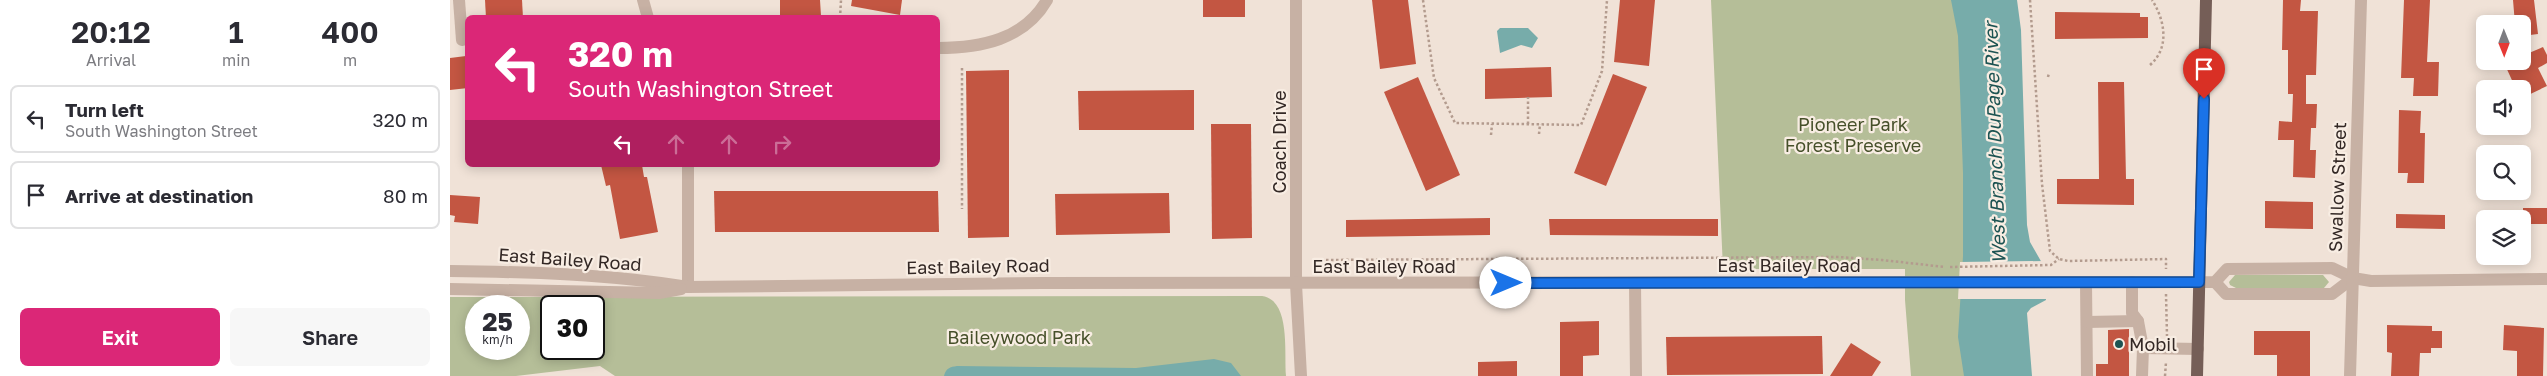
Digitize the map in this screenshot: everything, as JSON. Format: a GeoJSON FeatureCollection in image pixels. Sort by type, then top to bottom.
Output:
{"type":"FeatureCollection","features":[{"type":"Feature","properties":{"kind":"main road"},"geometry":{"type":"LineString","coordinates":[[2197,376],[2206,0]]}},
{"type":"Feature","properties":{"kind":"street"},"geometry":{"type":"LineString","coordinates":[[459,0],[462,40]]}},
{"type":"Feature","properties":{"kind":"street"},"geometry":{"type":"LineString","coordinates":[[643,0],[647,15]]}},
{"type":"Feature","properties":{"kind":"street"},"geometry":{"type":"LineString","coordinates":[[940,48],[985,45],[995,42],[1029,23],[1047,0]]}},
{"type":"Feature","properties":{"kind":"street","name":"Coach Drive"},"geometry":{"type":"LineString","coordinates":[[1296,0],[1296,284],[1301,376]]}},
{"type":"Feature","properties":{"kind":"street","name":"Swallow Street"},"geometry":{"type":"LineString","coordinates":[[2350,376],[2361,0]]}},
{"type":"Feature","properties":{"kind":"street"},"geometry":{"type":"LineString","coordinates":[[688,167],[688,287]]}},
{"type":"Feature","properties":{"kind":"street"},"geometry":{"type":"LineString","coordinates":[[2353,278],[2332,294],[2226,294],[2215,282],[2227,269],[2332,268],[2353,278],[2371,281],[2547,279]]}},
{"type":"Feature","properties":{"kind":"street","name":"East Bailey Road"},"geometry":{"type":"LineString","coordinates":[[450,271],[556,275],[688,287],[1042,283],[2215,282]]}},
{"type":"Feature","properties":{"kind":"street"},"geometry":{"type":"LineString","coordinates":[[2132,282],[2132,314],[2138,321],[2143,348],[2142,376]]}},
{"type":"Feature","properties":{"kind":"street"},"geometry":{"type":"LineString","coordinates":[[1635,283],[1636,376]]}},
{"type":"Feature","properties":{"kind":"street"},"geometry":{"type":"LineString","coordinates":[[2086,283],[2088,376]]}},
{"type":"Feature","properties":{"kind":"street","name":"East Bailey Road"},"geometry":{"type":"LineString","coordinates":[[450,289],[659,293],[688,287]]}},
{"type":"Feature","properties":{"kind":"street"},"geometry":{"type":"LineString","coordinates":[[2087,322],[2138,321]]}},
{"type":"Feature","properties":{"kind":"street"},"geometry":{"type":"LineString","coordinates":[[2143,348],[2198,349]]}},
{"type":"Feature","properties":{"kind":"path"},"geometry":{"type":"LineString","coordinates":[[840,15],[841,0]]}},
{"type":"Feature","properties":{"kind":"path"},"geometry":{"type":"LineString","coordinates":[[1423,0],[1434,78],[1455,123],[1581,125],[1602,71],[1607,0]]}},
{"type":"Feature","properties":{"kind":"path"},"geometry":{"type":"LineString","coordinates":[[2030,0],[2047,243],[2052,254],[2059,259],[2068,261],[2166,260],[2166,270]]}},
{"type":"Feature","properties":{"kind":"path"},"geometry":{"type":"LineString","coordinates":[[2150,65],[2158,58],[2161,52],[2163,31],[2161,17],[2152,0]]}},
{"type":"Feature","properties":{"kind":"path"},"geometry":{"type":"LineString","coordinates":[[962,68],[962,210]]}},
{"type":"Feature","properties":{"kind":"path"},"geometry":{"type":"LineString","coordinates":[[2048,77],[2049,73]]}},
{"type":"Feature","properties":{"kind":"path"},"geometry":{"type":"LineString","coordinates":[[1528,96],[1528,124]]}},
{"type":"Feature","properties":{"kind":"path"},"geometry":{"type":"LineString","coordinates":[[1491,135],[1492,124]]}},
{"type":"Feature","properties":{"kind":"path"},"geometry":{"type":"LineString","coordinates":[[1539,134],[1540,124]]}},
{"type":"Feature","properties":{"kind":"path"},"geometry":{"type":"LineString","coordinates":[[1321,260],[1814,257],[1882,260],[1945,268],[2051,265],[2059,259]]}},
{"type":"Feature","properties":{"kind":"path"},"geometry":{"type":"LineString","coordinates":[[2166,296],[2166,335]]}},
{"type":"Feature","properties":{"kind":"path"},"geometry":{"type":"LineString","coordinates":[[2165,376],[2166,358]]}},
{"type":"Feature","properties":{"kind":"green space","name":"Pioneer Park Forest Preserve"},"geometry":{"type":"Polygon","coordinates":[[[1711,0],[1989,0],[2000,376],[1911,376],[1905,300],[1905,269],[1723,269],[1711,0]]]}},
{"type":"Feature","properties":{"kind":"green space"},"geometry":{"type":"Polygon","coordinates":[[[2235,275],[2323,275],[2329,282],[2324,288],[2236,288],[2230,285],[2229,282],[2235,275]]]}},
{"type":"Feature","properties":{"kind":"green space","name":"Baileywood Park"},"geometry":{"type":"Polygon","coordinates":[[[1262,296],[1271,300],[1278,307],[1282,317],[1286,376],[615,376],[600,366],[516,376],[450,376],[450,297],[465,297],[465,360],[530,360],[530,297],[540,297],[540,360],[605,360],[605,297],[1262,296]]]}},
{"type":"Feature","properties":{"kind":"water","name":"West Branch DuPage River"},"geometry":{"type":"Polygon","coordinates":[[[1951,0],[2017,0],[2021,30],[2027,225],[2030,242],[2042,263],[2046,300],[2031,308],[2027,313],[2032,376],[1964,376],[1958,337],[1963,256],[1963,173],[1958,36],[1951,0]]]}},
{"type":"Feature","properties":{"kind":"water"},"geometry":{"type":"Polygon","coordinates":[[[1500,28],[1528,28],[1538,38],[1532,48],[1521,45],[1500,53],[1497,31],[1500,28]]]}},
{"type":"Feature","properties":{"kind":"water"},"geometry":{"type":"Polygon","coordinates":[[[1214,359],[1231,363],[1241,376],[944,376],[949,368],[957,366],[1136,368],[1214,359]]]}},
{"type":"Feature","properties":{"kind":"pier"},"geometry":{"type":"Polygon","coordinates":[[[2044,261],[2048,299],[1958,299],[1960,262],[2044,261]]]}},
{"type":"Feature","properties":{"kind":"building"},"geometry":{"type":"Polygon","coordinates":[[[485,0],[522,0],[523,15],[486,15],[485,0]]]}},
{"type":"Feature","properties":{"kind":"building"},"geometry":{"type":"Polygon","coordinates":[[[780,0],[820,0],[821,15],[780,15],[780,0]]]}},
{"type":"Feature","properties":{"kind":"building"},"geometry":{"type":"Polygon","coordinates":[[[852,0],[902,0],[900,15],[851,6],[852,0]]]}},
{"type":"Feature","properties":{"kind":"building"},"geometry":{"type":"Polygon","coordinates":[[[1203,0],[1245,0],[1245,17],[1203,17],[1203,0]]]}},
{"type":"Feature","properties":{"kind":"building"},"geometry":{"type":"Polygon","coordinates":[[[1372,0],[1408,0],[1416,64],[1380,69],[1372,0]]]}},
{"type":"Feature","properties":{"kind":"building"},"geometry":{"type":"Polygon","coordinates":[[[1620,0],[1655,0],[1649,66],[1614,62],[1620,0]]]}},
{"type":"Feature","properties":{"kind":"building"},"geometry":{"type":"Polygon","coordinates":[[[2283,0],[2301,0],[2300,11],[2318,11],[2316,75],[2306,75],[2306,104],[2317,104],[2316,128],[2311,128],[2310,150],[2316,150],[2315,178],[2293,177],[2294,140],[2278,140],[2279,121],[2292,122],[2293,94],[2288,94],[2288,50],[2282,50],[2283,0]]]}},
{"type":"Feature","properties":{"kind":"building"},"geometry":{"type":"Polygon","coordinates":[[[2404,0],[2430,0],[2427,62],[2439,62],[2438,96],[2413,96],[2414,78],[2401,78],[2404,0]]]}},
{"type":"Feature","properties":{"kind":"building"},"geometry":{"type":"Polygon","coordinates":[[[2513,0],[2534,0],[2538,34],[2531,35],[2531,15],[2514,15],[2513,0]]]}},
{"type":"Feature","properties":{"kind":"building"},"geometry":{"type":"Polygon","coordinates":[[[2055,12],[2140,13],[2140,17],[2148,17],[2148,38],[2055,39],[2055,12]]]}},
{"type":"Feature","properties":{"kind":"building"},"geometry":{"type":"Polygon","coordinates":[[[2543,47],[2547,55],[2547,63],[2538,68],[2547,86],[2531,94],[2531,80],[2512,80],[2507,70],[2531,70],[2531,52],[2543,47]]]}},
{"type":"Feature","properties":{"kind":"building"},"geometry":{"type":"Polygon","coordinates":[[[465,56],[465,88],[450,90],[450,58],[465,56]]]}},
{"type":"Feature","properties":{"kind":"building"},"geometry":{"type":"Polygon","coordinates":[[[1551,67],[1552,97],[1485,99],[1485,69],[1551,67]]]}},
{"type":"Feature","properties":{"kind":"building"},"geometry":{"type":"Polygon","coordinates":[[[1009,70],[1009,237],[968,238],[966,71],[1009,70]]]}},
{"type":"Feature","properties":{"kind":"building"},"geometry":{"type":"Polygon","coordinates":[[[1613,74],[1647,87],[1606,186],[1574,173],[1613,74]]]}},
{"type":"Feature","properties":{"kind":"building"},"geometry":{"type":"Polygon","coordinates":[[[1418,77],[1460,175],[1426,191],[1384,92],[1418,77]]]}},
{"type":"Feature","properties":{"kind":"building"},"geometry":{"type":"Polygon","coordinates":[[[2098,82],[2124,82],[2126,179],[2134,179],[2134,205],[2057,204],[2057,179],[2099,179],[2098,82]]]}},
{"type":"Feature","properties":{"kind":"building"},"geometry":{"type":"Polygon","coordinates":[[[1194,90],[1194,130],[1079,130],[1078,91],[1194,90]]]}},
{"type":"Feature","properties":{"kind":"building"},"geometry":{"type":"Polygon","coordinates":[[[2399,110],[2421,111],[2420,133],[2425,133],[2424,183],[2407,183],[2408,173],[2398,173],[2399,110]]]}},
{"type":"Feature","properties":{"kind":"building"},"geometry":{"type":"Polygon","coordinates":[[[1211,124],[1251,124],[1252,238],[1212,239],[1211,124]]]}},
{"type":"Feature","properties":{"kind":"building"},"geometry":{"type":"Polygon","coordinates":[[[601,167],[642,167],[644,177],[647,177],[658,232],[620,239],[610,185],[606,186],[601,167]]]}},
{"type":"Feature","properties":{"kind":"building"},"geometry":{"type":"Polygon","coordinates":[[[714,191],[938,191],[939,232],[715,232],[714,191]]]}},
{"type":"Feature","properties":{"kind":"building"},"geometry":{"type":"Polygon","coordinates":[[[1169,193],[1170,233],[1056,235],[1055,194],[1169,193]]]}},
{"type":"Feature","properties":{"kind":"building"},"geometry":{"type":"Polygon","coordinates":[[[450,195],[480,197],[478,224],[454,222],[455,216],[450,215],[450,195]]]}},
{"type":"Feature","properties":{"kind":"building"},"geometry":{"type":"Polygon","coordinates":[[[2265,201],[2313,202],[2313,229],[2265,228],[2265,201]]]}},
{"type":"Feature","properties":{"kind":"building"},"geometry":{"type":"Polygon","coordinates":[[[2523,208],[2547,208],[2547,224],[2531,224],[2531,210],[2523,210],[2523,208]]]}},
{"type":"Feature","properties":{"kind":"building"},"geometry":{"type":"Polygon","coordinates":[[[2396,214],[2445,215],[2445,229],[2396,228],[2396,214]]]}},
{"type":"Feature","properties":{"kind":"building"},"geometry":{"type":"Polygon","coordinates":[[[1490,218],[1490,235],[1346,237],[1346,220],[1490,218]]]}},
{"type":"Feature","properties":{"kind":"building"},"geometry":{"type":"Polygon","coordinates":[[[1549,219],[1718,219],[1718,236],[1550,235],[1549,219]]]}},
{"type":"Feature","properties":{"kind":"building"},"geometry":{"type":"Polygon","coordinates":[[[1599,321],[1599,355],[1583,356],[1583,376],[1560,376],[1560,322],[1599,321]]]}},
{"type":"Feature","properties":{"kind":"building"},"geometry":{"type":"Polygon","coordinates":[[[2387,325],[2432,326],[2432,331],[2442,331],[2442,348],[2431,348],[2431,353],[2420,353],[2419,376],[2391,376],[2392,353],[2387,352],[2387,325]]]}},
{"type":"Feature","properties":{"kind":"building"},"geometry":{"type":"Polygon","coordinates":[[[2504,325],[2544,328],[2543,376],[2517,376],[2517,351],[2503,350],[2504,325]]]}},
{"type":"Feature","properties":{"kind":"building","name":"Mobil"},"geometry":{"type":"Polygon","coordinates":[[[2129,329],[2129,376],[2096,376],[2096,364],[2108,364],[2108,330],[2129,329]]]}},
{"type":"Feature","properties":{"kind":"building"},"geometry":{"type":"Polygon","coordinates":[[[2254,331],[2310,331],[2310,376],[2277,376],[2277,355],[2254,355],[2254,331]]]}},
{"type":"Feature","properties":{"kind":"building"},"geometry":{"type":"Polygon","coordinates":[[[1822,336],[1823,374],[1667,375],[1666,337],[1822,336]]]}},
{"type":"Feature","properties":{"kind":"building"},"geometry":{"type":"Polygon","coordinates":[[[1851,343],[1881,362],[1872,376],[1830,376],[1851,343]]]}},
{"type":"Feature","properties":{"kind":"building"},"geometry":{"type":"Polygon","coordinates":[[[1517,361],[1517,376],[1478,376],[1478,362],[1517,361]]]}},
{"type":"Feature","properties":{"kind":"place","name":"Mobil"},"geometry":{"type":"Point","coordinates":[2119,344]}},
{"type":"Feature","properties":{"kind":"route"},"geometry":{"type":"LineString","coordinates":[[1506,283],[2199,282],[2204,99]]}}]}
